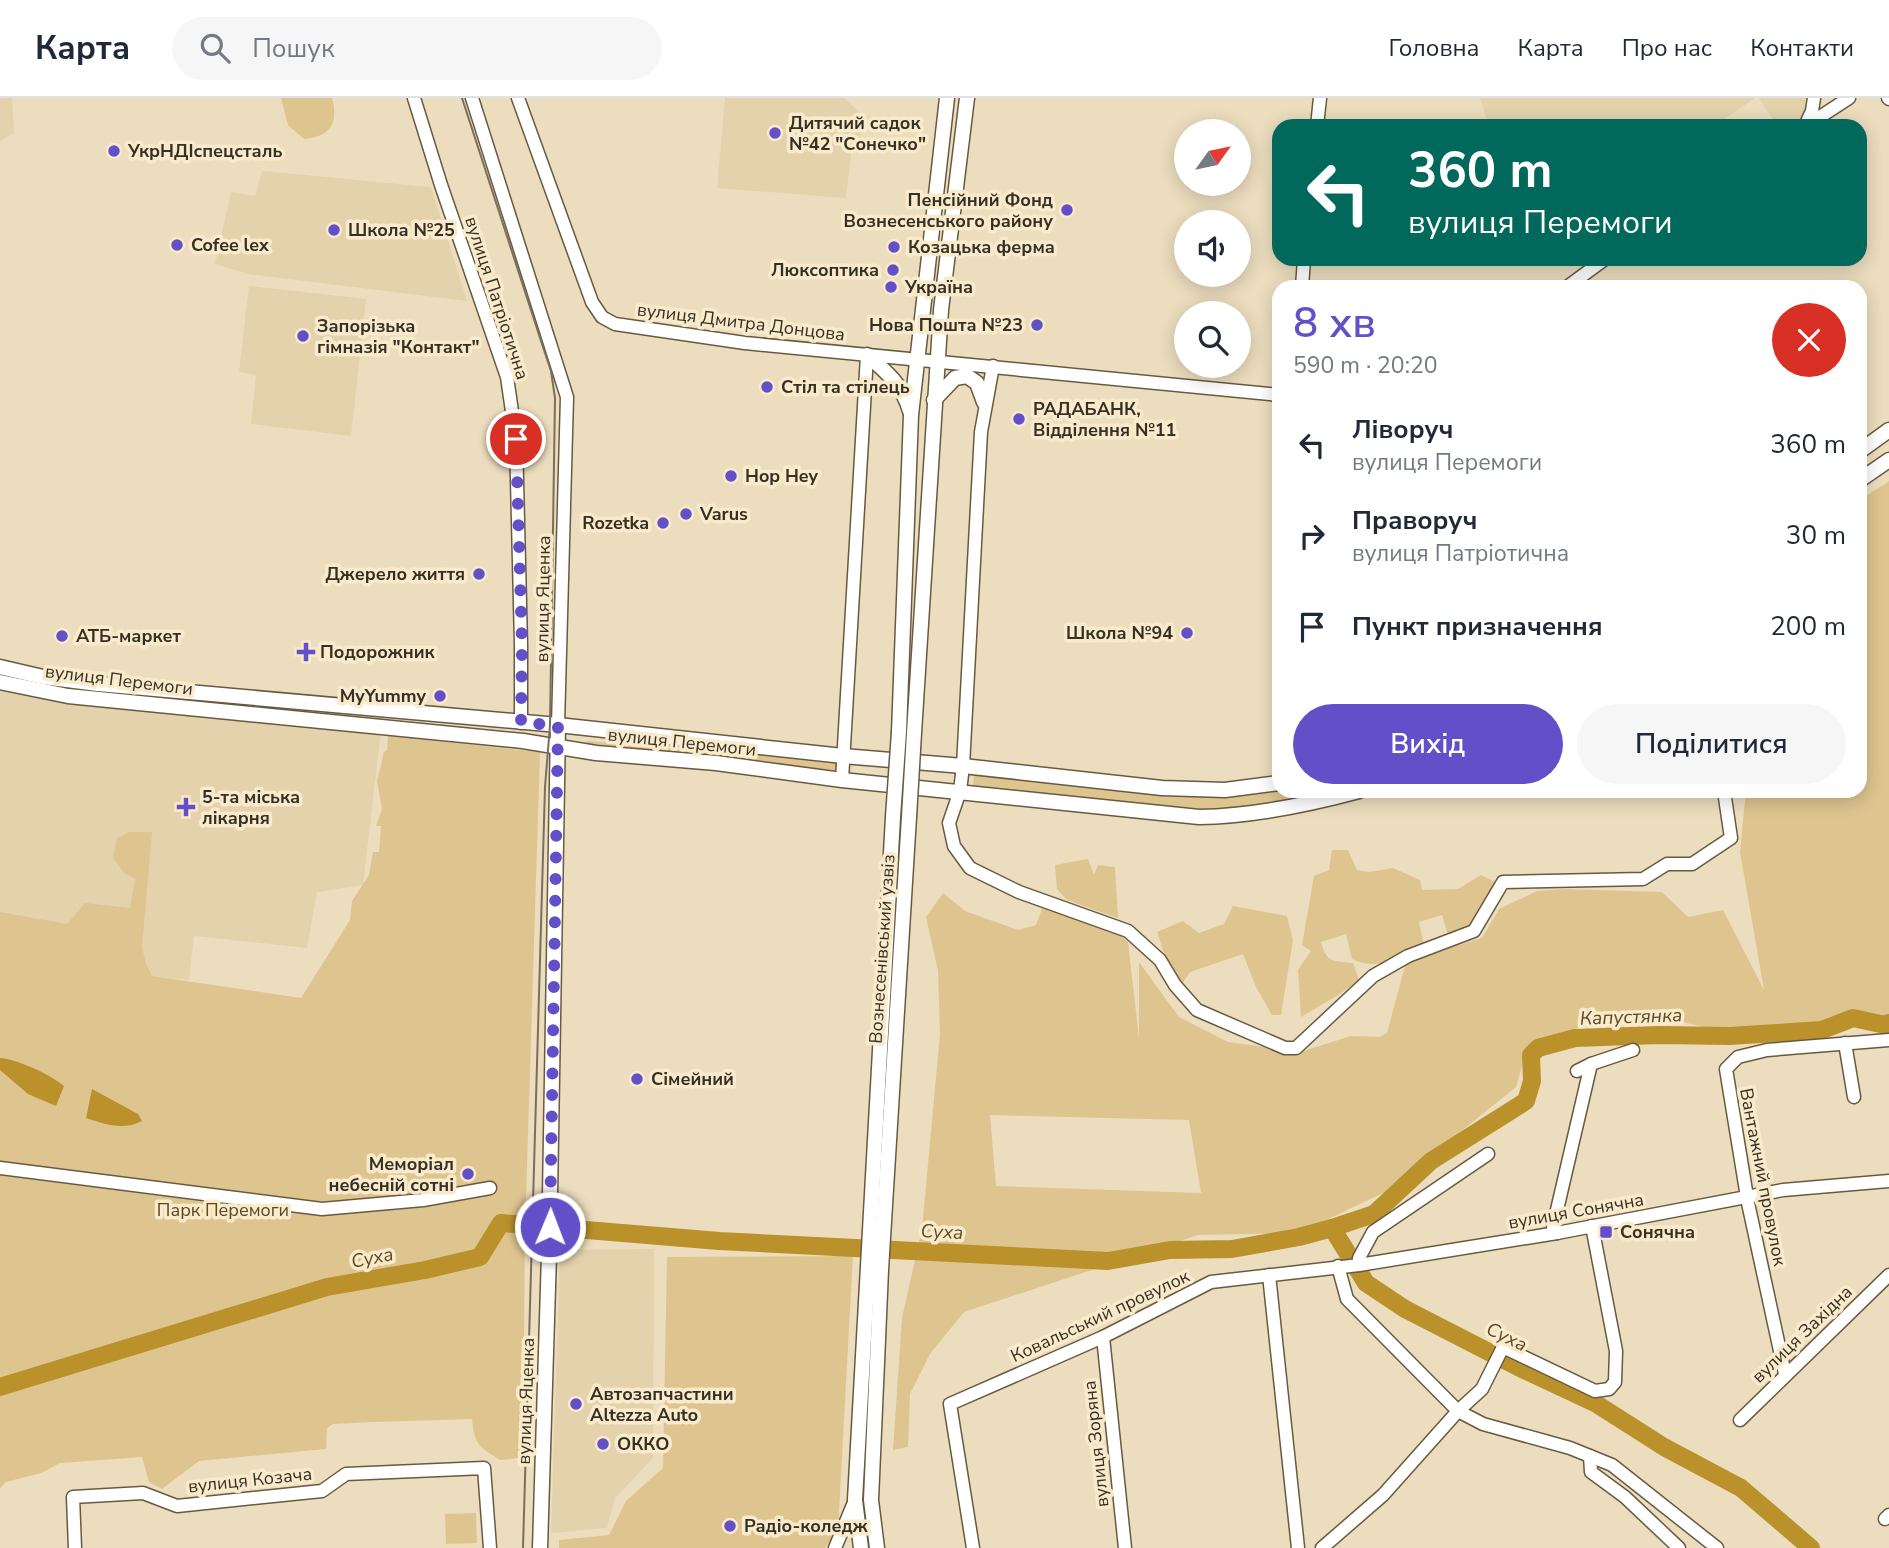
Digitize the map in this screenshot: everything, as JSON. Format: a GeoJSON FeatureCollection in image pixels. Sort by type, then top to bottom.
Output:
{"type":"FeatureCollection","features":[{"type":"Feature","properties":{"kind":"main road","name":"Вознесенівський узвіз"},"geometry":{"type":"LineString","coordinates":[[877,1548],[872,1500],[875,1269],[911,415],[947,98]]}},
{"type":"Feature","properties":{"kind":"main road","name":"Вознесенівський узвіз"},"geometry":{"type":"LineString","coordinates":[[877,1226],[909,817],[937,362],[967,98]]}},
{"type":"Feature","properties":{"kind":"main road"},"geometry":{"type":"LineString","coordinates":[[867,355],[898,384],[905,395],[911,415]]}},
{"type":"Feature","properties":{"kind":"main road"},"geometry":{"type":"LineString","coordinates":[[934,400],[956,378],[967,376],[977,383],[984,402]]}},
{"type":"Feature","properties":{"kind":"main road"},"geometry":{"type":"LineString","coordinates":[[1867,446],[1889,430]]}},
{"type":"Feature","properties":{"kind":"main road"},"geometry":{"type":"LineString","coordinates":[[1867,475],[1889,460]]}},
{"type":"Feature","properties":{"kind":"main road","name":"вулиця Перемоги"},"geometry":{"type":"LineString","coordinates":[[0,667],[43,677],[98,684],[558,725],[1161,788],[1225,790],[1272,784]]}},
{"type":"Feature","properties":{"kind":"main road","name":"вулиця Перемоги"},"geometry":{"type":"LineString","coordinates":[[0,682],[68,696],[523,741],[596,753],[716,763],[842,780],[1199,817],[1265,812],[1322,798]]}},
{"type":"Feature","properties":{"kind":"main road"},"geometry":{"type":"LineString","coordinates":[[373,727],[375,708]]}},
{"type":"Feature","properties":{"kind":"main road","name":"вулиця Яценка"},"geometry":{"type":"LineString","coordinates":[[540,1548],[549,1254],[558,725]]}},
{"type":"Feature","properties":{"kind":"main road"},"geometry":{"type":"LineString","coordinates":[[716,763],[717,741]]}},
{"type":"Feature","properties":{"kind":"main road","name":"Вознесенівський узвіз"},"geometry":{"type":"LineString","coordinates":[[861,1548],[855,1500],[875,1269]]}},
{"type":"Feature","properties":{"kind":"street","name":"вулиця Патріотична"},"geometry":{"type":"LineString","coordinates":[[414,98],[507,377],[516,439],[522,645],[521,723]]}},
{"type":"Feature","properties":{"kind":"street","name":"вулиця Яценка"},"geometry":{"type":"LineString","coordinates":[[472,98],[567,397],[558,725]]}},
{"type":"Feature","properties":{"kind":"street","name":"вулиця Дмитра Донцова"},"geometry":{"type":"LineString","coordinates":[[518,98],[592,302],[602,317],[615,324],[746,343],[1272,394]]}},
{"type":"Feature","properties":{"kind":"street"},"geometry":{"type":"LineString","coordinates":[[1318,119],[1320,98]]}},
{"type":"Feature","properties":{"kind":"street"},"geometry":{"type":"LineString","coordinates":[[1809,119],[1814,98]]}},
{"type":"Feature","properties":{"kind":"street"},"geometry":{"type":"LineString","coordinates":[[1817,119],[1849,98]]}},
{"type":"Feature","properties":{"kind":"street"},"geometry":{"type":"LineString","coordinates":[[1576,280],[1596,266]]}},
{"type":"Feature","properties":{"kind":"street"},"geometry":{"type":"LineString","coordinates":[[842,780],[867,355]]}},
{"type":"Feature","properties":{"kind":"street"},"geometry":{"type":"LineString","coordinates":[[967,376],[993,366]]}},
{"type":"Feature","properties":{"kind":"street"},"geometry":{"type":"LineString","coordinates":[[993,366],[984,402],[980,439],[963,766],[960,791],[949,822],[954,846],[970,869],[1019,892],[1128,931],[1160,960],[1175,985],[1197,1010],[1285,1048],[1296,1048],[1373,976],[1408,956],[1474,931],[1503,882],[1643,879],[1667,864],[1692,864],[1731,838],[1725,798]]}},
{"type":"Feature","properties":{"kind":"street","name":"Вантажний провулок"},"geometry":{"type":"LineString","coordinates":[[1785,1374],[1748,1197],[1726,1069],[1738,1057],[1768,1050],[1889,1040]]}},
{"type":"Feature","properties":{"kind":"street"},"geometry":{"type":"LineString","coordinates":[[1844,1042],[1854,1097]]}},
{"type":"Feature","properties":{"kind":"street"},"geometry":{"type":"LineString","coordinates":[[1577,1071],[1633,1050]]}},
{"type":"Feature","properties":{"kind":"street"},"geometry":{"type":"LineString","coordinates":[[1557,1233],[1553,1227],[1591,1064]]}},
{"type":"Feature","properties":{"kind":"street"},"geometry":{"type":"LineString","coordinates":[[1359,1265],[1359,1258],[1373,1232],[1488,1154]]}},
{"type":"Feature","properties":{"kind":"street"},"geometry":{"type":"LineString","coordinates":[[0,1168],[322,1209],[423,1200],[490,1188]]}},
{"type":"Feature","properties":{"kind":"street","name":"вулиця Сонячна"},"geometry":{"type":"LineString","coordinates":[[1269,1275],[1359,1265],[1557,1233],[1819,1185],[1889,1181]]}},
{"type":"Feature","properties":{"kind":"street"},"geometry":{"type":"LineString","coordinates":[[1322,1548],[1384,1495],[1458,1411],[1482,1389],[1503,1347],[1595,1391],[1609,1389],[1615,1382],[1616,1351],[1592,1227]]}},
{"type":"Feature","properties":{"kind":"street"},"geometry":{"type":"LineString","coordinates":[[1342,1266],[1347,1299],[1458,1411],[1483,1424],[1570,1448],[1612,1465],[1717,1548]]}},
{"type":"Feature","properties":{"kind":"street"},"geometry":{"type":"LineString","coordinates":[[1269,1275],[1298,1548]]}},
{"type":"Feature","properties":{"kind":"street","name":"Ковальський провулок"},"geometry":{"type":"LineString","coordinates":[[973,1548],[950,1404],[1103,1337],[1211,1282],[1269,1275]]}},
{"type":"Feature","properties":{"kind":"street","name":"вулиця Західна"},"geometry":{"type":"LineString","coordinates":[[1740,1420],[1889,1275]]}},
{"type":"Feature","properties":{"kind":"street","name":"вулиця Зоряна"},"geometry":{"type":"LineString","coordinates":[[1103,1337],[1125,1548]]}},
{"type":"Feature","properties":{"kind":"street"},"geometry":{"type":"LineString","coordinates":[[1590,1456],[1591,1472],[1625,1497],[1679,1548]]}},
{"type":"Feature","properties":{"kind":"street","name":"вулиця Козача"},"geometry":{"type":"LineString","coordinates":[[75,1548],[73,1497],[143,1493],[177,1506],[322,1491],[346,1474],[484,1468],[490,1548]]}},
{"type":"Feature","properties":{"kind":"street"},"geometry":{"type":"LineString","coordinates":[[835,1548],[855,1500]]}},
{"type":"Feature","properties":{"kind":"shaded area"},"geometry":{"type":"Polygon","coordinates":[[[0,98],[12,98],[14,133],[0,141],[0,98]]]}},
{"type":"Feature","properties":{"kind":"shaded area"},"geometry":{"type":"Polygon","coordinates":[[[725,98],[845,98],[862,115],[859,146],[852,146],[846,198],[717,188],[725,98]]]}},
{"type":"Feature","properties":{"kind":"shaded area"},"geometry":{"type":"Polygon","coordinates":[[[1480,98],[1755,98],[1724,119],[1487,119],[1480,98]]]}},
{"type":"Feature","properties":{"kind":"shaded area"},"geometry":{"type":"Polygon","coordinates":[[[1759,98],[1806,98],[1804,116],[1799,119],[1772,119],[1759,98]]]}},
{"type":"Feature","properties":{"kind":"shaded area","name":"Школа №25"},"geometry":{"type":"Polygon","coordinates":[[[262,171],[431,187],[467,301],[248,274],[215,264],[231,192],[255,196],[262,171]]]}},
{"type":"Feature","properties":{"kind":"shaded area","name":"Запорізька гімназія \"Контакт\""},"geometry":{"type":"Polygon","coordinates":[[[249,286],[366,299],[351,436],[251,424],[256,375],[239,372],[249,286]]]}},
{"type":"Feature","properties":{"kind":"shaded area","name":"5-та міська лікарня"},"geometry":{"type":"Polygon","coordinates":[[[0,682],[381,730],[363,885],[317,892],[307,948],[194,936],[189,980],[0,961],[0,682]]]}},
{"type":"Feature","properties":{"kind":"shaded area"},"geometry":{"type":"Polygon","coordinates":[[[0,1058],[34,1068],[64,1086],[56,1106],[28,1094],[0,1070],[0,1058]]]}},
{"type":"Feature","properties":{"kind":"shaded area"},"geometry":{"type":"Polygon","coordinates":[[[92,1089],[138,1114],[142,1121],[121,1126],[86,1118],[92,1089]]]}},
{"type":"Feature","properties":{"kind":"shaded area"},"geometry":{"type":"Polygon","coordinates":[[[654,1249],[653,1458],[615,1498],[607,1528],[551,1533],[560,1250],[654,1249]]]}},
{"type":"Feature","properties":{"kind":"green space"},"geometry":{"type":"Polygon","coordinates":[[[281,98],[332,98],[334,115],[330,127],[320,135],[304,139],[288,125],[281,98]]]}},
{"type":"Feature","properties":{"kind":"green space"},"geometry":{"type":"Polygon","coordinates":[[[1889,481],[1889,1016],[1883,1019],[1853,1010],[1819,1024],[1783,1023],[1726,1032],[1660,1017],[1590,1022],[1526,1052],[1516,1087],[1387,1191],[1299,1233],[1198,1235],[964,1312],[930,1354],[910,1394],[908,1447],[893,1450],[902,1318],[922,1229],[940,1034],[938,971],[926,917],[943,893],[965,911],[1018,930],[1036,925],[1043,906],[1119,934],[1128,942],[1139,1038],[1139,962],[1179,1017],[1228,1042],[1300,1052],[1351,1036],[1379,1037],[1387,1033],[1405,966],[1425,955],[1482,938],[1499,909],[1537,891],[1563,889],[1662,892],[1688,917],[1723,910],[1764,990],[1740,852],[1745,798],[1867,798],[1867,495],[1889,481]],[[990,1115],[996,1186],[1201,1193],[1189,1120],[990,1115]]]}},
{"type":"Feature","properties":{"kind":"green space","name":"Парк Перемоги"},"geometry":{"type":"Polygon","coordinates":[[[388,736],[540,752],[525,1231],[523,1454],[519,1458],[500,1460],[487,1452],[476,1440],[472,1419],[333,1424],[327,1428],[326,1449],[199,1461],[162,1489],[149,1482],[142,1457],[60,1463],[41,1473],[6,1482],[0,1488],[0,912],[67,924],[85,903],[130,908],[135,879],[124,873],[113,858],[117,838],[129,832],[152,832],[142,947],[152,976],[301,998],[350,920],[352,901],[369,875],[373,852],[379,852],[381,826],[376,826],[382,809],[377,781],[384,752],[387,750],[388,736]]]}},
{"type":"Feature","properties":{"kind":"green space"},"geometry":{"type":"Polygon","coordinates":[[[587,741],[663,747],[682,741],[710,746],[712,749],[709,755],[704,756],[584,745],[587,741]]]}},
{"type":"Feature","properties":{"kind":"green space"},"geometry":{"type":"Polygon","coordinates":[[[724,750],[836,761],[838,768],[829,773],[727,760],[724,750]]]}},
{"type":"Feature","properties":{"kind":"green space"},"geometry":{"type":"Polygon","coordinates":[[[974,775],[1185,796],[1232,795],[1272,790],[1272,798],[1300,798],[1222,810],[1178,809],[973,787],[974,775]]]}},
{"type":"Feature","properties":{"kind":"green space"},"geometry":{"type":"Polygon","coordinates":[[[1332,850],[1348,850],[1357,870],[1369,872],[1393,868],[1420,880],[1422,890],[1458,889],[1481,875],[1501,885],[1483,904],[1471,926],[1448,935],[1442,915],[1419,922],[1424,945],[1389,961],[1371,964],[1352,959],[1346,934],[1321,942],[1325,954],[1332,960],[1353,963],[1359,980],[1301,1017],[1298,970],[1311,951],[1302,945],[1314,876],[1329,870],[1332,850]]]}},
{"type":"Feature","properties":{"kind":"green space"},"geometry":{"type":"Polygon","coordinates":[[[1088,859],[1094,875],[1098,865],[1115,867],[1118,918],[1067,900],[1057,889],[1055,865],[1088,859]]]}},
{"type":"Feature","properties":{"kind":"green space"},"geometry":{"type":"Polygon","coordinates":[[[1233,906],[1287,916],[1293,940],[1281,1015],[1272,1015],[1256,987],[1243,954],[1190,972],[1182,984],[1171,975],[1157,932],[1183,921],[1199,933],[1224,924],[1233,906]]]}},
{"type":"Feature","properties":{"kind":"green space"},"geometry":{"type":"Polygon","coordinates":[[[853,1256],[838,1530],[825,1548],[559,1548],[559,1540],[609,1535],[626,1501],[663,1468],[667,1257],[853,1256]]]}},
{"type":"Feature","properties":{"kind":"green space"},"geometry":{"type":"Polygon","coordinates":[[[476,1513],[477,1543],[446,1544],[445,1514],[476,1513]]]}},
{"type":"Feature","properties":{"kind":"waterway","name":"Капустянка"},"geometry":{"type":"LineString","coordinates":[[1332,1228],[1374,1214],[1431,1161],[1526,1101],[1532,1081],[1531,1055],[1538,1048],[1575,1038],[1730,1036],[1822,1030],[1853,1018],[1885,1025],[1889,1023]]}},
{"type":"Feature","properties":{"kind":"waterway","name":"Суха"},"geometry":{"type":"LineString","coordinates":[[0,1387],[327,1287],[425,1270],[480,1257],[501,1223],[719,1241],[1108,1261],[1170,1250],[1232,1249],[1332,1228],[1366,1283],[1405,1309],[1595,1403],[1664,1447],[1741,1488],[1811,1548]]}},
{"type":"Feature","properties":{"kind":"tram line"},"geometry":{"type":"LineString","coordinates":[[462,98],[551,371],[555,398],[550,725],[545,787],[523,1548]]}},
{"type":"Feature","properties":{"kind":"place","name":"Дитячий садок №42 \"Сонечко\""},"geometry":{"type":"Point","coordinates":[775,133]}},
{"type":"Feature","properties":{"kind":"place","name":"УкрНДІспецсталь"},"geometry":{"type":"Point","coordinates":[114,151]}},
{"type":"Feature","properties":{"kind":"place","name":"Пенсійний Фонд Вознесенського району"},"geometry":{"type":"Point","coordinates":[1067,210]}},
{"type":"Feature","properties":{"kind":"place","name":"Школа №25"},"geometry":{"type":"Point","coordinates":[334,230]}},
{"type":"Feature","properties":{"kind":"place","name":"Cofee lex"},"geometry":{"type":"Point","coordinates":[177,245]}},
{"type":"Feature","properties":{"kind":"place","name":"Козацька ферма"},"geometry":{"type":"Point","coordinates":[894,247]}},
{"type":"Feature","properties":{"kind":"place","name":"Люксоптика"},"geometry":{"type":"Point","coordinates":[893,270]}},
{"type":"Feature","properties":{"kind":"place","name":"Україна"},"geometry":{"type":"Point","coordinates":[891,287]}},
{"type":"Feature","properties":{"kind":"place","name":"Нова Пошта №23"},"geometry":{"type":"Point","coordinates":[1037,325]}},
{"type":"Feature","properties":{"kind":"place","name":"Запорізька гімназія \"Контакт\""},"geometry":{"type":"Point","coordinates":[303,336]}},
{"type":"Feature","properties":{"kind":"place","name":"Стіл та стілець"},"geometry":{"type":"Point","coordinates":[767,387]}},
{"type":"Feature","properties":{"kind":"place","name":"РАДАБАНК, Відділення №11"},"geometry":{"type":"Point","coordinates":[1019,419]}},
{"type":"Feature","properties":{"kind":"place","name":"Hop Hey"},"geometry":{"type":"Point","coordinates":[731,476]}},
{"type":"Feature","properties":{"kind":"place","name":"Varus"},"geometry":{"type":"Point","coordinates":[686,514]}},
{"type":"Feature","properties":{"kind":"place","name":"Rozetka"},"geometry":{"type":"Point","coordinates":[663,523]}},
{"type":"Feature","properties":{"kind":"place","name":"Джерело життя"},"geometry":{"type":"Point","coordinates":[479,574]}},
{"type":"Feature","properties":{"kind":"place","name":"Школа №94"},"geometry":{"type":"Point","coordinates":[1187,633]}},
{"type":"Feature","properties":{"kind":"place","name":"АТБ-маркет"},"geometry":{"type":"Point","coordinates":[62,636]}},
{"type":"Feature","properties":{"kind":"place","name":"Подорожник"},"geometry":{"type":"Point","coordinates":[306,652]}},
{"type":"Feature","properties":{"kind":"place","name":"MyYummy"},"geometry":{"type":"Point","coordinates":[440,696]}},
{"type":"Feature","properties":{"kind":"place","name":"5-та міська лікарня"},"geometry":{"type":"Point","coordinates":[186,807]}},
{"type":"Feature","properties":{"kind":"place","name":"Сімейний"},"geometry":{"type":"Point","coordinates":[637,1079]}},
{"type":"Feature","properties":{"kind":"place","name":"Меморіал небесній сотні"},"geometry":{"type":"Point","coordinates":[468,1174]}},
{"type":"Feature","properties":{"kind":"place","name":"Сонячна"},"geometry":{"type":"Point","coordinates":[1606,1232]}},
{"type":"Feature","properties":{"kind":"place","name":"Автозапчастини Altezza Auto"},"geometry":{"type":"Point","coordinates":[576,1404]}},
{"type":"Feature","properties":{"kind":"place","name":"ОККО"},"geometry":{"type":"Point","coordinates":[603,1444]}},
{"type":"Feature","properties":{"kind":"place","name":"Радіо-коледж"},"geometry":{"type":"Point","coordinates":[730,1526]}},
{"type":"Feature","properties":{"kind":"route"},"geometry":{"type":"LineString","coordinates":[[516,439],[522,645],[521,723],[558,725],[550,1227]]}}]}
